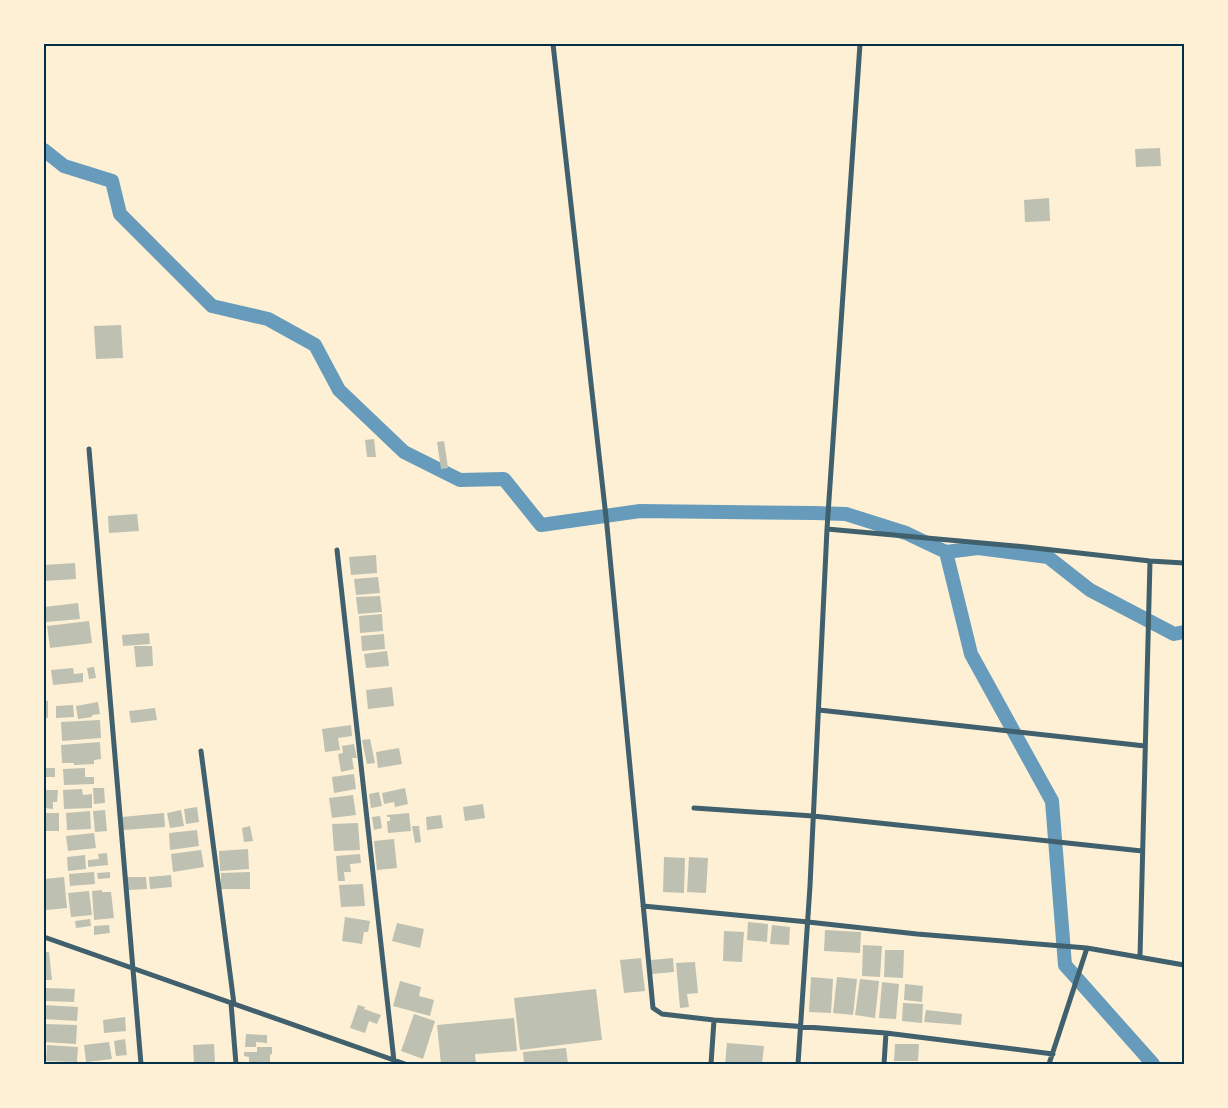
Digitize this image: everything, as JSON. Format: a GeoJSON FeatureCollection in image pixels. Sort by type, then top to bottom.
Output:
{"type":"FeatureCollection","features":[{"type":"Feature","properties":{"kind":"street"},"geometry":{"type":"LineString","coordinates":[[553,44],[607,526],[653,1008],[662,1014],[714,1020],[886,1033],[1053,1054]]}},
{"type":"Feature","properties":{"kind":"street"},"geometry":{"type":"LineString","coordinates":[[798,1065],[808,922],[826,529],[860,44]]}},
{"type":"Feature","properties":{"kind":"street"},"geometry":{"type":"LineString","coordinates":[[89,450],[141,1065]]}},
{"type":"Feature","properties":{"kind":"street"},"geometry":{"type":"LineString","coordinates":[[826,529],[1185,563]]}},
{"type":"Feature","properties":{"kind":"street"},"geometry":{"type":"LineString","coordinates":[[338,550],[394,1061]]}},
{"type":"Feature","properties":{"kind":"street"},"geometry":{"type":"LineString","coordinates":[[1140,957],[1149,561]]}},
{"type":"Feature","properties":{"kind":"street"},"geometry":{"type":"LineString","coordinates":[[819,710],[1145,746]]}},
{"type":"Feature","properties":{"kind":"street"},"geometry":{"type":"LineString","coordinates":[[201,751],[233,1003],[236,1065]]}},
{"type":"Feature","properties":{"kind":"street"},"geometry":{"type":"LineString","coordinates":[[694,808],[813,816],[1142,851]]}},
{"type":"Feature","properties":{"kind":"street"},"geometry":{"type":"LineString","coordinates":[[643,906],[917,934],[1087,948],[1185,965]]}},
{"type":"Feature","properties":{"kind":"street"},"geometry":{"type":"LineString","coordinates":[[44,937],[405,1065]]}},
{"type":"Feature","properties":{"kind":"street"},"geometry":{"type":"LineString","coordinates":[[1049,1065],[1087,948]]}},
{"type":"Feature","properties":{"kind":"street"},"geometry":{"type":"LineString","coordinates":[[711,1065],[714,1020]]}},
{"type":"Feature","properties":{"kind":"street"},"geometry":{"type":"LineString","coordinates":[[884,1065],[886,1033]]}},
{"type":"Feature","properties":{"kind":"building"},"geometry":{"type":"Polygon","coordinates":[[[1160,148],[1161,166],[1136,167],[1135,149],[1160,148]]]}},
{"type":"Feature","properties":{"kind":"building"},"geometry":{"type":"Polygon","coordinates":[[[1049,198],[1050,221],[1025,222],[1024,200],[1049,198]]]}},
{"type":"Feature","properties":{"kind":"building"},"geometry":{"type":"Polygon","coordinates":[[[121,325],[123,358],[96,359],[94,326],[121,325]]]}},
{"type":"Feature","properties":{"kind":"building"},"geometry":{"type":"Polygon","coordinates":[[[374,439],[376,457],[367,457],[365,440],[374,439]]]}},
{"type":"Feature","properties":{"kind":"building"},"geometry":{"type":"Polygon","coordinates":[[[444,441],[448,468],[441,469],[437,442],[444,441]]]}},
{"type":"Feature","properties":{"kind":"building"},"geometry":{"type":"Polygon","coordinates":[[[137,514],[139,531],[109,533],[108,516],[137,514]]]}},
{"type":"Feature","properties":{"kind":"building"},"geometry":{"type":"Polygon","coordinates":[[[376,555],[377,573],[351,575],[349,557],[376,555]]]}},
{"type":"Feature","properties":{"kind":"building"},"geometry":{"type":"Polygon","coordinates":[[[75,563],[76,579],[44,581],[44,565],[75,563]]]}},
{"type":"Feature","properties":{"kind":"building"},"geometry":{"type":"Polygon","coordinates":[[[378,577],[380,593],[356,595],[354,579],[378,577]]]}},
{"type":"Feature","properties":{"kind":"building"},"geometry":{"type":"Polygon","coordinates":[[[380,596],[382,612],[358,614],[356,597],[380,596]]]}},
{"type":"Feature","properties":{"kind":"building"},"geometry":{"type":"Polygon","coordinates":[[[78,603],[80,619],[46,622],[44,607],[78,603]]]}},
{"type":"Feature","properties":{"kind":"building"},"geometry":{"type":"Polygon","coordinates":[[[382,614],[383,631],[360,633],[359,616],[382,614]]]}},
{"type":"Feature","properties":{"kind":"building"},"geometry":{"type":"Polygon","coordinates":[[[89,621],[92,643],[50,648],[47,626],[89,621]]]}},
{"type":"Feature","properties":{"kind":"building"},"geometry":{"type":"Polygon","coordinates":[[[149,633],[150,644],[123,646],[122,635],[149,633]]]}},
{"type":"Feature","properties":{"kind":"building"},"geometry":{"type":"Polygon","coordinates":[[[384,634],[385,649],[362,651],[361,636],[384,634]]]}},
{"type":"Feature","properties":{"kind":"building"},"geometry":{"type":"Polygon","coordinates":[[[134,646],[152,646],[153,666],[136,667],[134,646]]]}},
{"type":"Feature","properties":{"kind":"building"},"geometry":{"type":"Polygon","coordinates":[[[387,651],[389,666],[366,668],[364,654],[387,651]]]}},
{"type":"Feature","properties":{"kind":"building"},"geometry":{"type":"Polygon","coordinates":[[[94,667],[96,678],[89,679],[87,668],[94,667]]]}},
{"type":"Feature","properties":{"kind":"building"},"geometry":{"type":"Polygon","coordinates":[[[73,668],[74,674],[83,673],[83,682],[53,685],[51,670],[73,668]]]}},
{"type":"Feature","properties":{"kind":"building"},"geometry":{"type":"Polygon","coordinates":[[[392,687],[394,706],[368,709],[366,690],[392,687]]]}},
{"type":"Feature","properties":{"kind":"building"},"geometry":{"type":"Polygon","coordinates":[[[44,700],[48,701],[48,718],[44,718],[44,700]]]}},
{"type":"Feature","properties":{"kind":"building"},"geometry":{"type":"Polygon","coordinates":[[[98,702],[100,714],[78,719],[76,706],[98,702]]]}},
{"type":"Feature","properties":{"kind":"building"},"geometry":{"type":"Polygon","coordinates":[[[73,705],[74,717],[56,718],[56,706],[73,705]]]}},
{"type":"Feature","properties":{"kind":"building"},"geometry":{"type":"Polygon","coordinates":[[[155,708],[157,720],[131,723],[129,711],[155,708]]]}},
{"type":"Feature","properties":{"kind":"building"},"geometry":{"type":"Polygon","coordinates":[[[100,720],[101,738],[62,741],[61,722],[100,720]]]}},
{"type":"Feature","properties":{"kind":"building"},"geometry":{"type":"Polygon","coordinates":[[[351,725],[352,736],[338,738],[340,750],[325,752],[322,729],[351,725]]]}},
{"type":"Feature","properties":{"kind":"building"},"geometry":{"type":"Polygon","coordinates":[[[370,739],[375,763],[367,764],[362,740],[370,739]]]}},
{"type":"Feature","properties":{"kind":"building"},"geometry":{"type":"Polygon","coordinates":[[[100,742],[101,759],[94,760],[94,764],[62,763],[61,745],[100,742]]]}},
{"type":"Feature","properties":{"kind":"building"},"geometry":{"type":"Polygon","coordinates":[[[354,744],[357,758],[352,758],[354,769],[341,772],[338,754],[343,753],[342,746],[354,744]]]}},
{"type":"Feature","properties":{"kind":"building"},"geometry":{"type":"Polygon","coordinates":[[[399,748],[402,764],[378,768],[376,752],[399,748]]]}},
{"type":"Feature","properties":{"kind":"building"},"geometry":{"type":"Polygon","coordinates":[[[44,768],[55,768],[55,777],[44,777],[44,768]]]}},
{"type":"Feature","properties":{"kind":"building"},"geometry":{"type":"Polygon","coordinates":[[[85,768],[85,777],[94,777],[94,784],[64,785],[63,769],[85,768]]]}},
{"type":"Feature","properties":{"kind":"building"},"geometry":{"type":"Polygon","coordinates":[[[354,774],[356,789],[334,793],[332,777],[354,774]]]}},
{"type":"Feature","properties":{"kind":"building"},"geometry":{"type":"Polygon","coordinates":[[[93,788],[104,788],[105,803],[94,804],[93,788]]]}},
{"type":"Feature","properties":{"kind":"building"},"geometry":{"type":"Polygon","coordinates":[[[405,788],[408,804],[395,807],[394,802],[384,804],[382,793],[405,788]]]}},
{"type":"Feature","properties":{"kind":"building"},"geometry":{"type":"Polygon","coordinates":[[[82,789],[83,795],[92,794],[92,808],[64,809],[63,790],[82,789]]]}},
{"type":"Feature","properties":{"kind":"building"},"geometry":{"type":"Polygon","coordinates":[[[44,790],[58,790],[57,802],[53,802],[53,809],[44,808],[44,790]]]}},
{"type":"Feature","properties":{"kind":"building"},"geometry":{"type":"Polygon","coordinates":[[[379,792],[382,806],[371,808],[369,794],[379,792]]]}},
{"type":"Feature","properties":{"kind":"building"},"geometry":{"type":"Polygon","coordinates":[[[353,795],[356,815],[332,818],[329,798],[353,795]]]}},
{"type":"Feature","properties":{"kind":"building"},"geometry":{"type":"Polygon","coordinates":[[[483,804],[485,818],[465,821],[463,807],[483,804]]]}},
{"type":"Feature","properties":{"kind":"building"},"geometry":{"type":"Polygon","coordinates":[[[197,807],[199,822],[186,824],[184,809],[197,807]]]}},
{"type":"Feature","properties":{"kind":"building"},"geometry":{"type":"Polygon","coordinates":[[[105,810],[107,831],[95,832],[93,811],[105,810]]]}},
{"type":"Feature","properties":{"kind":"building"},"geometry":{"type":"Polygon","coordinates":[[[181,810],[184,826],[170,828],[167,813],[181,810]]]}},
{"type":"Feature","properties":{"kind":"building"},"geometry":{"type":"Polygon","coordinates":[[[90,811],[91,829],[67,830],[66,813],[90,811]]]}},
{"type":"Feature","properties":{"kind":"building"},"geometry":{"type":"Polygon","coordinates":[[[44,813],[59,813],[59,831],[44,831],[44,813]]]}},
{"type":"Feature","properties":{"kind":"building"},"geometry":{"type":"Polygon","coordinates":[[[164,813],[165,827],[123,830],[122,817],[164,813]]]}},
{"type":"Feature","properties":{"kind":"building"},"geometry":{"type":"Polygon","coordinates":[[[409,813],[411,831],[388,833],[387,821],[390,821],[390,817],[387,815],[409,813]]]}},
{"type":"Feature","properties":{"kind":"building"},"geometry":{"type":"Polygon","coordinates":[[[441,815],[443,828],[427,830],[426,817],[441,815]]]}},
{"type":"Feature","properties":{"kind":"building"},"geometry":{"type":"Polygon","coordinates":[[[380,816],[382,828],[374,830],[372,817],[380,816]]]}},
{"type":"Feature","properties":{"kind":"building"},"geometry":{"type":"Polygon","coordinates":[[[358,823],[360,850],[334,851],[332,824],[358,823]]]}},
{"type":"Feature","properties":{"kind":"building"},"geometry":{"type":"Polygon","coordinates":[[[250,826],[253,841],[244,842],[242,828],[250,826]]]}},
{"type":"Feature","properties":{"kind":"building"},"geometry":{"type":"Polygon","coordinates":[[[412,826],[419,826],[421,842],[415,843],[412,826]]]}},
{"type":"Feature","properties":{"kind":"building"},"geometry":{"type":"Polygon","coordinates":[[[197,830],[199,846],[170,850],[169,833],[197,830]]]}},
{"type":"Feature","properties":{"kind":"building"},"geometry":{"type":"Polygon","coordinates":[[[94,833],[96,848],[68,851],[66,836],[94,833]]]}},
{"type":"Feature","properties":{"kind":"building"},"geometry":{"type":"Polygon","coordinates":[[[394,839],[397,868],[377,870],[374,841],[394,839]]]}},
{"type":"Feature","properties":{"kind":"building"},"geometry":{"type":"Polygon","coordinates":[[[248,849],[249,869],[220,871],[219,851],[248,849]]]}},
{"type":"Feature","properties":{"kind":"building"},"geometry":{"type":"Polygon","coordinates":[[[201,850],[204,867],[173,872],[171,854],[201,850]]]}},
{"type":"Feature","properties":{"kind":"building"},"geometry":{"type":"Polygon","coordinates":[[[107,853],[108,865],[88,867],[88,860],[99,859],[98,854],[107,853]]]}},
{"type":"Feature","properties":{"kind":"building"},"geometry":{"type":"Polygon","coordinates":[[[360,854],[361,863],[350,864],[351,872],[344,872],[345,881],[338,881],[336,856],[360,854]]]}},
{"type":"Feature","properties":{"kind":"building"},"geometry":{"type":"Polygon","coordinates":[[[85,855],[86,869],[68,871],[67,857],[85,855]]]}},
{"type":"Feature","properties":{"kind":"building"},"geometry":{"type":"Polygon","coordinates":[[[664,857],[685,858],[684,893],[663,892],[664,857]]]}},
{"type":"Feature","properties":{"kind":"building"},"geometry":{"type":"Polygon","coordinates":[[[689,857],[708,858],[706,893],[687,892],[689,857]]]}},
{"type":"Feature","properties":{"kind":"building"},"geometry":{"type":"Polygon","coordinates":[[[94,872],[95,884],[70,886],[69,874],[94,872]]]}},
{"type":"Feature","properties":{"kind":"building"},"geometry":{"type":"Polygon","coordinates":[[[110,872],[110,878],[98,879],[97,873],[110,872]]]}},
{"type":"Feature","properties":{"kind":"building"},"geometry":{"type":"Polygon","coordinates":[[[250,872],[250,889],[221,889],[221,873],[250,872]]]}},
{"type":"Feature","properties":{"kind":"building"},"geometry":{"type":"Polygon","coordinates":[[[171,875],[172,887],[150,889],[149,877],[171,875]]]}},
{"type":"Feature","properties":{"kind":"building"},"geometry":{"type":"Polygon","coordinates":[[[64,877],[67,908],[46,910],[44,879],[64,877]]]}},
{"type":"Feature","properties":{"kind":"building"},"geometry":{"type":"Polygon","coordinates":[[[127,877],[146,877],[147,889],[128,890],[127,877]]]}},
{"type":"Feature","properties":{"kind":"building"},"geometry":{"type":"Polygon","coordinates":[[[363,884],[365,906],[341,907],[339,885],[363,884]]]}},
{"type":"Feature","properties":{"kind":"building"},"geometry":{"type":"Polygon","coordinates":[[[102,890],[102,892],[111,892],[114,918],[94,920],[92,891],[102,890]]]}},
{"type":"Feature","properties":{"kind":"building"},"geometry":{"type":"Polygon","coordinates":[[[89,891],[92,915],[71,917],[68,893],[89,891]]]}},
{"type":"Feature","properties":{"kind":"building"},"geometry":{"type":"Polygon","coordinates":[[[345,917],[370,921],[368,932],[364,932],[362,944],[342,941],[345,917]]]}},
{"type":"Feature","properties":{"kind":"building"},"geometry":{"type":"Polygon","coordinates":[[[90,919],[91,926],[76,928],[75,921],[90,919]]]}},
{"type":"Feature","properties":{"kind":"building"},"geometry":{"type":"Polygon","coordinates":[[[748,922],[768,924],[767,942],[747,940],[748,922]]]}},
{"type":"Feature","properties":{"kind":"building"},"geometry":{"type":"Polygon","coordinates":[[[397,923],[424,929],[420,948],[392,941],[397,923]]]}},
{"type":"Feature","properties":{"kind":"building"},"geometry":{"type":"Polygon","coordinates":[[[109,925],[110,933],[94,935],[94,926],[109,925]]]}},
{"type":"Feature","properties":{"kind":"building"},"geometry":{"type":"Polygon","coordinates":[[[772,925],[790,927],[789,945],[770,944],[772,925]]]}},
{"type":"Feature","properties":{"kind":"building"},"geometry":{"type":"Polygon","coordinates":[[[825,930],[861,932],[860,953],[824,951],[825,930]]]}},
{"type":"Feature","properties":{"kind":"building"},"geometry":{"type":"Polygon","coordinates":[[[724,931],[744,932],[742,962],[723,961],[724,931]]]}},
{"type":"Feature","properties":{"kind":"building"},"geometry":{"type":"Polygon","coordinates":[[[863,945],[882,946],[880,977],[862,976],[863,945]]]}},
{"type":"Feature","properties":{"kind":"building"},"geometry":{"type":"Polygon","coordinates":[[[885,950],[904,950],[903,978],[884,977],[885,950]]]}},
{"type":"Feature","properties":{"kind":"building"},"geometry":{"type":"Polygon","coordinates":[[[44,952],[49,952],[52,980],[44,980],[44,952]]]}},
{"type":"Feature","properties":{"kind":"building"},"geometry":{"type":"Polygon","coordinates":[[[641,958],[645,991],[624,993],[620,960],[641,958]]]}},
{"type":"Feature","properties":{"kind":"building"},"geometry":{"type":"Polygon","coordinates":[[[673,958],[674,972],[652,974],[651,960],[673,958]]]}},
{"type":"Feature","properties":{"kind":"building"},"geometry":{"type":"Polygon","coordinates":[[[695,962],[698,993],[687,994],[689,1007],[680,1008],[676,963],[695,962]]]}},
{"type":"Feature","properties":{"kind":"building"},"geometry":{"type":"Polygon","coordinates":[[[811,977],[833,979],[831,1013],[809,1012],[811,977]]]}},
{"type":"Feature","properties":{"kind":"building"},"geometry":{"type":"Polygon","coordinates":[[[837,977],[857,979],[853,1015],[833,1013],[837,977]]]}},
{"type":"Feature","properties":{"kind":"building"},"geometry":{"type":"Polygon","coordinates":[[[860,979],[879,981],[875,1018],[855,1015],[860,979]]]}},
{"type":"Feature","properties":{"kind":"building"},"geometry":{"type":"Polygon","coordinates":[[[400,981],[421,987],[419,996],[434,1000],[430,1016],[393,1006],[400,981]]]}},
{"type":"Feature","properties":{"kind":"building"},"geometry":{"type":"Polygon","coordinates":[[[882,982],[899,984],[896,1019],[879,1018],[882,982]]]}},
{"type":"Feature","properties":{"kind":"building"},"geometry":{"type":"Polygon","coordinates":[[[905,984],[923,986],[922,1002],[904,1000],[905,984]]]}},
{"type":"Feature","properties":{"kind":"building"},"geometry":{"type":"Polygon","coordinates":[[[45,988],[75,989],[74,1002],[45,1001],[45,988]]]}},
{"type":"Feature","properties":{"kind":"building"},"geometry":{"type":"Polygon","coordinates":[[[596,989],[602,1040],[520,1050],[514,998],[596,989]]]}},
{"type":"Feature","properties":{"kind":"building"},"geometry":{"type":"Polygon","coordinates":[[[903,1003],[923,1004],[922,1023],[902,1021],[903,1003]]]}},
{"type":"Feature","properties":{"kind":"building"},"geometry":{"type":"Polygon","coordinates":[[[44,1005],[78,1007],[77,1021],[44,1019],[44,1005]]]}},
{"type":"Feature","properties":{"kind":"building"},"geometry":{"type":"Polygon","coordinates":[[[358,1005],[381,1015],[377,1024],[369,1021],[365,1033],[350,1028],[358,1005]]]}},
{"type":"Feature","properties":{"kind":"building"},"geometry":{"type":"Polygon","coordinates":[[[926,1010],[962,1014],[961,1025],[924,1022],[926,1010]]]}},
{"type":"Feature","properties":{"kind":"building"},"geometry":{"type":"Polygon","coordinates":[[[414,1014],[435,1021],[423,1059],[401,1051],[414,1014]]]}},
{"type":"Feature","properties":{"kind":"building"},"geometry":{"type":"Polygon","coordinates":[[[125,1017],[126,1031],[104,1033],[103,1020],[125,1017]]]}},
{"type":"Feature","properties":{"kind":"building"},"geometry":{"type":"Polygon","coordinates":[[[514,1018],[517,1051],[475,1054],[476,1064],[441,1064],[437,1025],[514,1018]]]}},
{"type":"Feature","properties":{"kind":"building"},"geometry":{"type":"Polygon","coordinates":[[[45,1024],[77,1025],[76,1044],[44,1042],[45,1024]]]}},
{"type":"Feature","properties":{"kind":"building"},"geometry":{"type":"Polygon","coordinates":[[[246,1034],[267,1035],[267,1043],[256,1042],[256,1047],[245,1047],[246,1034]]]}},
{"type":"Feature","properties":{"kind":"building"},"geometry":{"type":"Polygon","coordinates":[[[125,1039],[127,1055],[116,1056],[114,1041],[125,1039]]]}},
{"type":"Feature","properties":{"kind":"building"},"geometry":{"type":"Polygon","coordinates":[[[109,1042],[112,1059],[86,1062],[84,1045],[109,1042]]]}},
{"type":"Feature","properties":{"kind":"building"},"geometry":{"type":"Polygon","coordinates":[[[727,1043],[764,1046],[762,1064],[725,1064],[727,1043]]]}},
{"type":"Feature","properties":{"kind":"building"},"geometry":{"type":"Polygon","coordinates":[[[214,1044],[215,1064],[194,1064],[193,1045],[214,1044]]]}},
{"type":"Feature","properties":{"kind":"building"},"geometry":{"type":"Polygon","coordinates":[[[895,1044],[919,1044],[918,1061],[894,1061],[895,1044]]]}},
{"type":"Feature","properties":{"kind":"building"},"geometry":{"type":"Polygon","coordinates":[[[47,1045],[78,1047],[77,1062],[46,1061],[47,1045]]]}},
{"type":"Feature","properties":{"kind":"building"},"geometry":{"type":"Polygon","coordinates":[[[257,1047],[272,1047],[270,1064],[249,1064],[249,1057],[244,1056],[244,1052],[257,1052],[257,1047]]]}},
{"type":"Feature","properties":{"kind":"building"},"geometry":{"type":"Polygon","coordinates":[[[566,1048],[568,1064],[524,1064],[523,1052],[566,1048]]]}},
{"type":"Feature","properties":{"kind":"waterway"},"geometry":{"type":"LineString","coordinates":[[44,150],[64,166],[112,181],[120,214],[212,306],[268,319],[315,345],[339,390],[404,452],[460,480],[504,479],[541,525],[640,511],[846,514],[906,533],[946,552],[978,548],[1048,557],[1090,590],[1174,634],[1184,632]]}},
{"type":"Feature","properties":{"kind":"waterway"},"geometry":{"type":"LineString","coordinates":[[946,552],[971,654],[1052,801],[1065,965],[1153,1064]]}}]}
